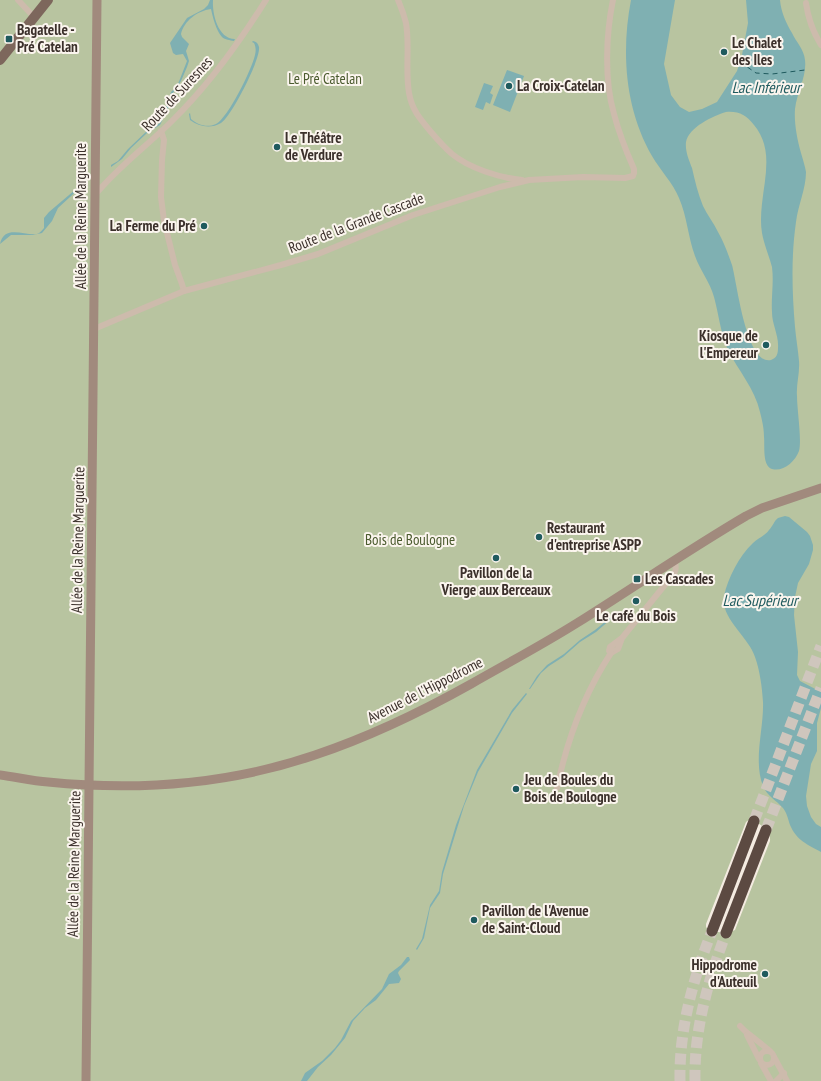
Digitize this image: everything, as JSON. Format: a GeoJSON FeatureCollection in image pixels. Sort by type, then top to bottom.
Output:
{"type":"FeatureCollection","features":[{"type":"Feature","properties":{"kind":"highway"},"geometry":{"type":"LineString","coordinates":[[712,931],[754,821]]}},
{"type":"Feature","properties":{"kind":"highway"},"geometry":{"type":"LineString","coordinates":[[726,933],[766,830]]}},
{"type":"Feature","properties":{"kind":"main road"},"geometry":{"type":"LineString","coordinates":[[0,60],[48,0]]}},
{"type":"Feature","properties":{"kind":"main road","name":"Allée de la Reine Marguerite"},"geometry":{"type":"LineString","coordinates":[[86,1081],[97,0]]}},
{"type":"Feature","properties":{"kind":"main road","name":"Avenue de l'Hippodrome"},"geometry":{"type":"LineString","coordinates":[[0,775],[47,782],[137,786],[218,778],[314,756],[391,725],[446,698],[575,624],[663,576],[675,560],[746,516],[768,506],[821,488]]}},
{"type":"Feature","properties":{"kind":"street"},"geometry":{"type":"LineString","coordinates":[[18,0],[34,17]]}},
{"type":"Feature","properties":{"kind":"street","name":"Route de Suresnes"},"geometry":{"type":"LineString","coordinates":[[95,195],[194,97],[224,62],[244,35],[266,0]]}},
{"type":"Feature","properties":{"kind":"street"},"geometry":{"type":"LineString","coordinates":[[398,0],[406,24],[406,66],[409,92],[413,107],[418,117],[453,155],[477,168],[495,175],[511,179],[530,180]]}},
{"type":"Feature","properties":{"kind":"street","name":"Route de la Grande Cascade"},"geometry":{"type":"LineString","coordinates":[[94,329],[184,291],[318,254],[413,215],[494,189],[530,180],[583,177],[631,177],[634,175],[634,169],[620,136],[613,113],[609,86],[608,38],[613,0]]}},
{"type":"Feature","properties":{"kind":"street"},"geometry":{"type":"LineString","coordinates":[[806,3],[808,15],[821,45]]}},
{"type":"Feature","properties":{"kind":"street"},"geometry":{"type":"LineString","coordinates":[[161,131],[164,140],[161,198],[164,221],[175,265],[184,291]]}},
{"type":"Feature","properties":{"kind":"street"},"geometry":{"type":"LineString","coordinates":[[557,788],[567,747],[575,725],[583,704],[611,653],[609,651],[610,647],[622,638],[663,576],[675,574],[675,560]]}},
{"type":"Feature","properties":{"kind":"street"},"geometry":{"type":"LineString","coordinates":[[740,1026],[770,1051],[784,1073],[787,1081]]}},
{"type":"Feature","properties":{"kind":"street"},"geometry":{"type":"LineString","coordinates":[[745,1031],[771,1081]]}},
{"type":"Feature","properties":{"kind":"street"},"geometry":{"type":"LineString","coordinates":[[760,1061],[762,1052],[770,1051]]}},
{"type":"Feature","properties":{"kind":"street"},"geometry":{"type":"LineString","coordinates":[[760,1061],[765,1065],[770,1065],[774,1057]]}},
{"type":"Feature","properties":{"kind":"street"},"geometry":{"type":"LineString","coordinates":[[776,1081],[784,1073]]}},
{"type":"Feature","properties":{"kind":"green space","name":"Bois de Boulogne"},"geometry":{"type":"Polygon","coordinates":[[[0,0],[821,0],[821,1081],[0,1081],[0,0]],[[750,819],[746,822],[706,924],[709,931],[727,933],[735,930],[770,841],[767,831],[750,819]]]}},
{"type":"Feature","properties":{"kind":"water"},"geometry":{"type":"Polygon","coordinates":[[[210,0],[213,0],[217,25],[224,35],[235,39],[234,41],[222,37],[215,24],[211,9],[196,14],[188,21],[181,34],[189,44],[186,51],[189,61],[181,81],[173,93],[170,106],[166,111],[160,125],[147,133],[122,159],[111,167],[111,165],[118,161],[148,130],[160,123],[171,92],[177,86],[187,61],[183,54],[176,55],[173,53],[170,43],[187,18],[204,9],[210,0]]]}},
{"type":"Feature","properties":{"kind":"water","name":"Lac Inférieur"},"geometry":{"type":"Polygon","coordinates":[[[631,0],[675,0],[664,64],[671,95],[680,107],[689,112],[702,109],[717,102],[737,71],[742,55],[748,23],[746,0],[780,0],[781,9],[786,21],[803,52],[805,72],[796,103],[795,125],[806,172],[805,185],[796,222],[792,274],[795,331],[799,361],[797,402],[800,446],[795,459],[784,468],[776,470],[772,469],[765,460],[764,434],[758,404],[725,343],[714,297],[695,256],[679,198],[652,156],[636,119],[631,100],[626,60],[628,20],[631,0]],[[726,112],[715,116],[697,127],[688,137],[686,149],[703,206],[706,213],[715,225],[732,265],[749,337],[755,350],[762,358],[771,360],[777,355],[778,343],[772,317],[772,267],[762,233],[761,219],[766,177],[765,150],[762,137],[754,125],[745,116],[735,112],[726,112]]]}},
{"type":"Feature","properties":{"kind":"water"},"geometry":{"type":"Polygon","coordinates":[[[252,42],[257,43],[259,47],[255,63],[238,99],[226,119],[217,125],[209,127],[201,126],[190,120],[190,113],[191,119],[197,123],[209,126],[216,124],[227,113],[253,62],[256,52],[255,44],[252,42]]]}},
{"type":"Feature","properties":{"kind":"water"},"geometry":{"type":"Polygon","coordinates":[[[507,70],[524,76],[510,112],[493,105],[507,70]]]}},
{"type":"Feature","properties":{"kind":"water"},"geometry":{"type":"Polygon","coordinates":[[[484,83],[493,86],[490,93],[493,95],[490,104],[486,102],[483,110],[475,107],[484,83]]]}},
{"type":"Feature","properties":{"kind":"water"},"geometry":{"type":"Polygon","coordinates":[[[82,184],[82,186],[58,208],[52,221],[42,233],[33,235],[11,235],[0,244],[2,238],[6,234],[16,232],[32,234],[39,233],[44,228],[44,218],[49,212],[82,184]]]}},
{"type":"Feature","properties":{"kind":"water","name":"Lac Supérieur"},"geometry":{"type":"Polygon","coordinates":[[[785,516],[789,517],[807,532],[813,545],[809,564],[798,583],[795,597],[794,615],[798,652],[797,675],[800,681],[821,692],[821,708],[817,723],[817,751],[811,764],[806,796],[807,806],[811,817],[816,824],[821,827],[821,852],[803,842],[796,835],[784,810],[769,795],[763,786],[760,776],[759,755],[763,702],[757,662],[747,642],[730,620],[724,604],[724,596],[728,582],[743,554],[753,543],[772,527],[778,518],[785,516]]]}},
{"type":"Feature","properties":{"kind":"water"},"geometry":{"type":"Polygon","coordinates":[[[623,612],[624,614],[611,619],[596,632],[580,642],[563,657],[549,666],[541,673],[529,689],[537,676],[547,665],[564,654],[611,617],[623,612]]]}},
{"type":"Feature","properties":{"kind":"water"},"geometry":{"type":"Polygon","coordinates":[[[526,693],[527,694],[512,713],[478,772],[464,806],[443,874],[440,893],[430,908],[424,938],[417,950],[416,949],[422,939],[430,905],[439,891],[442,872],[456,825],[477,770],[512,710],[526,693]]]}},
{"type":"Feature","properties":{"kind":"water"},"geometry":{"type":"Polygon","coordinates":[[[407,957],[409,957],[410,960],[398,973],[401,979],[399,983],[389,984],[376,1000],[365,1008],[353,1021],[345,1038],[331,1055],[318,1067],[307,1081],[301,1081],[305,1073],[322,1061],[335,1048],[351,1021],[382,989],[389,974],[401,965],[407,957]]]}},
{"type":"Feature","properties":{"kind":"ferry route"},"geometry":{"type":"LineString","coordinates":[[740,62],[756,73],[772,74],[805,70]]}},
{"type":"Feature","properties":{"kind":"tunnel"},"geometry":{"type":"LineString","coordinates":[[754,821],[821,646]]}},
{"type":"Feature","properties":{"kind":"tunnel"},"geometry":{"type":"LineString","coordinates":[[766,830],[821,688]]}},
{"type":"Feature","properties":{"kind":"tunnel"},"geometry":{"type":"LineString","coordinates":[[680,1081],[682,1042],[688,1004],[712,931]]}},
{"type":"Feature","properties":{"kind":"tunnel"},"geometry":{"type":"LineString","coordinates":[[695,1081],[697,1043],[703,1006],[713,969],[726,933]]}},
{"type":"Feature","properties":{"kind":"place","name":"Bagatelle - Pré Catelan"},"geometry":{"type":"Point","coordinates":[9,39]}},
{"type":"Feature","properties":{"kind":"place","name":"Le Chalet des Iles"},"geometry":{"type":"Point","coordinates":[724,52]}},
{"type":"Feature","properties":{"kind":"place","name":"La Croix-Catelan"},"geometry":{"type":"Point","coordinates":[509,86]}},
{"type":"Feature","properties":{"kind":"place","name":"Le Théâtre de Verdure"},"geometry":{"type":"Point","coordinates":[277,147]}},
{"type":"Feature","properties":{"kind":"place","name":"La Ferme du Pré"},"geometry":{"type":"Point","coordinates":[204,226]}},
{"type":"Feature","properties":{"kind":"place","name":"Kiosque de l'Empereur"},"geometry":{"type":"Point","coordinates":[766,345]}},
{"type":"Feature","properties":{"kind":"place","name":"Restaurant d'entreprise ASPP"},"geometry":{"type":"Point","coordinates":[539,537]}},
{"type":"Feature","properties":{"kind":"place","name":"Pavillon de la Vierge aux Berceaux"},"geometry":{"type":"Point","coordinates":[496,558]}},
{"type":"Feature","properties":{"kind":"place","name":"Les Cascades"},"geometry":{"type":"Point","coordinates":[637,579]}},
{"type":"Feature","properties":{"kind":"place","name":"Le café du Bois"},"geometry":{"type":"Point","coordinates":[636,601]}},
{"type":"Feature","properties":{"kind":"place","name":"Jeu de Boules du Bois de Boulogne"},"geometry":{"type":"Point","coordinates":[516,789]}},
{"type":"Feature","properties":{"kind":"place","name":"Pavillon de l'Avenue de Saint-Cloud"},"geometry":{"type":"Point","coordinates":[474,920]}},
{"type":"Feature","properties":{"kind":"place","name":"Hippodrome d'Auteuil"},"geometry":{"type":"Point","coordinates":[765,974]}},
{"type":"Feature","properties":{"kind":"park label","name":"Le Pré Catelan"},"geometry":{"type":"Point","coordinates":[325,79]}}]}
